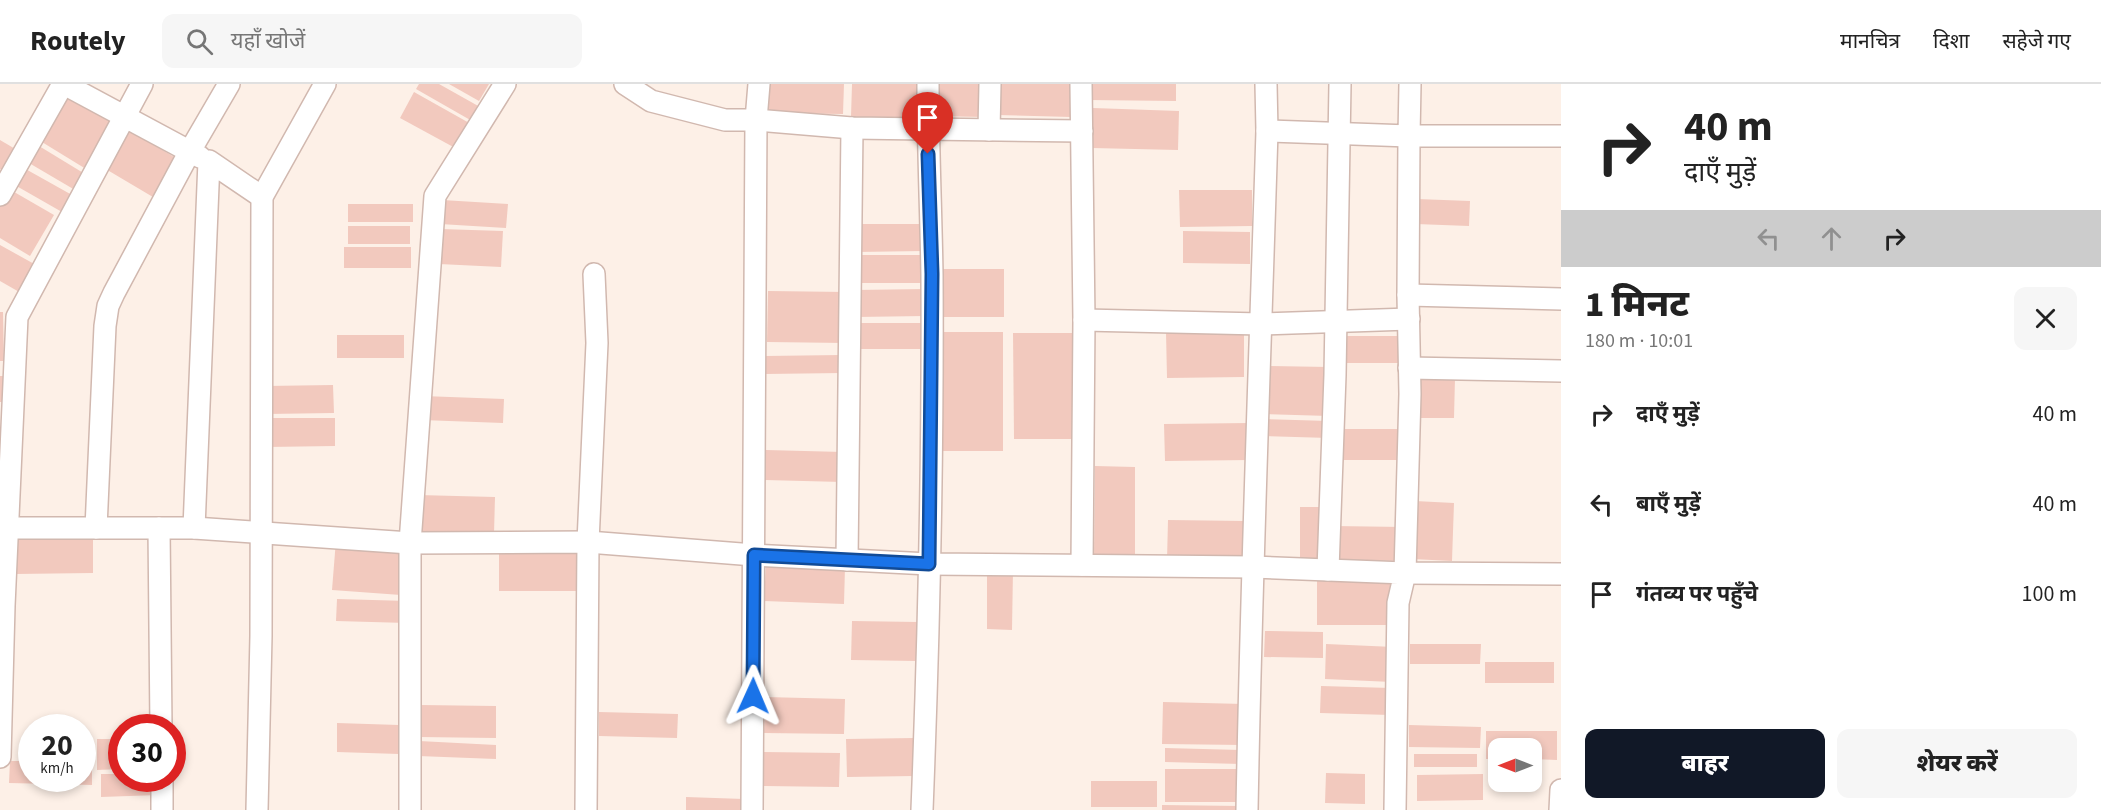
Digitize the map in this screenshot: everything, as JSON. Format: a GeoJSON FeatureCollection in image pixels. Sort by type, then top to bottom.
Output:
{"type":"FeatureCollection","features":[{"type":"Feature","properties":{"kind":"street"},"geometry":{"type":"LineString","coordinates":[[0,195],[63,84],[190,151],[262,197]]}},
{"type":"Feature","properties":{"kind":"street"},"geometry":{"type":"LineString","coordinates":[[0,757],[5,484],[18,317],[142,84]]}},
{"type":"Feature","properties":{"kind":"street"},"geometry":{"type":"LineString","coordinates":[[96,528],[105,326],[108,306],[190,151],[229,84]]}},
{"type":"Feature","properties":{"kind":"street"},"geometry":{"type":"LineString","coordinates":[[257,810],[262,197],[325,84]]}},
{"type":"Feature","properties":{"kind":"street"},"geometry":{"type":"LineString","coordinates":[[410,810],[410,543],[435,196],[505,84]]}},
{"type":"Feature","properties":{"kind":"street"},"geometry":{"type":"LineString","coordinates":[[625,84],[651,101],[725,120],[756,120],[852,128],[1082,131]]}},
{"type":"Feature","properties":{"kind":"street"},"geometry":{"type":"LineString","coordinates":[[752,810],[756,120],[759,84]]}},
{"type":"Feature","properties":{"kind":"street"},"geometry":{"type":"LineString","coordinates":[[922,810],[929,645],[932,274],[928,84]]}},
{"type":"Feature","properties":{"kind":"street"},"geometry":{"type":"LineString","coordinates":[[989,130],[990,84]]}},
{"type":"Feature","properties":{"kind":"street"},"geometry":{"type":"LineString","coordinates":[[1082,84],[1084,320],[1082,565]]}},
{"type":"Feature","properties":{"kind":"street"},"geometry":{"type":"LineString","coordinates":[[1247,810],[1267,131],[1266,84]]}},
{"type":"Feature","properties":{"kind":"street"},"geometry":{"type":"LineString","coordinates":[[1328,570],[1336,321],[1340,84]]}},
{"type":"Feature","properties":{"kind":"street"},"geometry":{"type":"LineString","coordinates":[[1395,810],[1398,603],[1406,573],[1410,84]]}},
{"type":"Feature","properties":{"kind":"street"},"geometry":{"type":"LineString","coordinates":[[847,560],[852,128]]}},
{"type":"Feature","properties":{"kind":"street"},"geometry":{"type":"LineString","coordinates":[[1267,131],[1409,136],[1561,136]]}},
{"type":"Feature","properties":{"kind":"street"},"geometry":{"type":"LineString","coordinates":[[194,528],[209,162]]}},
{"type":"Feature","properties":{"kind":"street"},"geometry":{"type":"LineString","coordinates":[[586,810],[588,542],[597,343],[594,274]]}},
{"type":"Feature","properties":{"kind":"street"},"geometry":{"type":"LineString","coordinates":[[1408,295],[1561,299]]}},
{"type":"Feature","properties":{"kind":"street"},"geometry":{"type":"LineString","coordinates":[[1084,320],[1261,324],[1408,319]]}},
{"type":"Feature","properties":{"kind":"street"},"geometry":{"type":"LineString","coordinates":[[1409,368],[1561,371]]}},
{"type":"Feature","properties":{"kind":"street"},"geometry":{"type":"LineString","coordinates":[[4,528],[194,528],[410,543],[588,542],[754,555],[929,564],[1253,567],[1406,573],[1561,574]]}},
{"type":"Feature","properties":{"kind":"street"},"geometry":{"type":"LineString","coordinates":[[159,528],[161,714]]}},
{"type":"Feature","properties":{"kind":"street"},"geometry":{"type":"LineString","coordinates":[[1560,810],[1561,790]]}},
{"type":"Feature","properties":{"kind":"street"},"geometry":{"type":"LineString","coordinates":[[162,792],[162,810]]}},
{"type":"Feature","properties":{"kind":"building"},"geometry":{"type":"Polygon","coordinates":[[[419,84],[439,84],[480,107],[472,121],[416,89],[419,84]]]}},
{"type":"Feature","properties":{"kind":"building"},"geometry":{"type":"Polygon","coordinates":[[[449,84],[489,84],[479,101],[449,84]]]}},
{"type":"Feature","properties":{"kind":"building"},"geometry":{"type":"Polygon","coordinates":[[[767,84],[844,84],[843,114],[766,113],[767,84]]]}},
{"type":"Feature","properties":{"kind":"building"},"geometry":{"type":"Polygon","coordinates":[[[852,84],[923,84],[922,119],[851,117],[852,84]]]}},
{"type":"Feature","properties":{"kind":"building"},"geometry":{"type":"Polygon","coordinates":[[[930,84],[986,84],[985,117],[929,116],[930,84]]]}},
{"type":"Feature","properties":{"kind":"building"},"geometry":{"type":"Polygon","coordinates":[[[997,84],[1072,84],[1071,117],[997,115],[997,84]]]}},
{"type":"Feature","properties":{"kind":"building"},"geometry":{"type":"Polygon","coordinates":[[[1088,84],[1176,84],[1176,101],[1088,100],[1088,84]]]}},
{"type":"Feature","properties":{"kind":"building"},"geometry":{"type":"Polygon","coordinates":[[[414,92],[471,124],[457,149],[400,118],[414,92]]]}},
{"type":"Feature","properties":{"kind":"building"},"geometry":{"type":"Polygon","coordinates":[[[65,93],[114,122],[86,169],[37,139],[65,93]]]}},
{"type":"Feature","properties":{"kind":"building"},"geometry":{"type":"Polygon","coordinates":[[[1093,108],[1179,111],[1178,150],[1092,148],[1093,108]]]}},
{"type":"Feature","properties":{"kind":"building"},"geometry":{"type":"Polygon","coordinates":[[[127,129],[181,161],[158,200],[104,168],[127,129]]]}},
{"type":"Feature","properties":{"kind":"building"},"geometry":{"type":"Polygon","coordinates":[[[0,140],[17,150],[5,172],[0,169],[0,140]]]}},
{"type":"Feature","properties":{"kind":"building"},"geometry":{"type":"Polygon","coordinates":[[[39,146],[85,174],[75,190],[29,163],[39,146]]]}},
{"type":"Feature","properties":{"kind":"building"},"geometry":{"type":"Polygon","coordinates":[[[22,167],[72,195],[62,212],[13,184],[22,167]]]}},
{"type":"Feature","properties":{"kind":"building"},"geometry":{"type":"Polygon","coordinates":[[[9,189],[54,215],[30,256],[0,238],[0,204],[9,189]]]}},
{"type":"Feature","properties":{"kind":"building"},"geometry":{"type":"Polygon","coordinates":[[[1179,190],[1252,190],[1252,226],[1180,227],[1179,190]]]}},
{"type":"Feature","properties":{"kind":"building"},"geometry":{"type":"Polygon","coordinates":[[[1417,199],[1470,201],[1469,226],[1416,224],[1417,199]]]}},
{"type":"Feature","properties":{"kind":"building"},"geometry":{"type":"Polygon","coordinates":[[[442,200],[508,204],[506,228],[440,224],[442,200]]]}},
{"type":"Feature","properties":{"kind":"building"},"geometry":{"type":"Polygon","coordinates":[[[348,204],[413,204],[413,222],[348,222],[348,204]]]}},
{"type":"Feature","properties":{"kind":"building"},"geometry":{"type":"Polygon","coordinates":[[[855,224],[923,224],[924,251],[856,252],[855,224]]]}},
{"type":"Feature","properties":{"kind":"building"},"geometry":{"type":"Polygon","coordinates":[[[348,226],[410,226],[410,244],[348,244],[348,226]]]}},
{"type":"Feature","properties":{"kind":"building"},"geometry":{"type":"Polygon","coordinates":[[[440,229],[503,231],[501,267],[439,264],[440,229]]]}},
{"type":"Feature","properties":{"kind":"building"},"geometry":{"type":"Polygon","coordinates":[[[1183,231],[1250,232],[1250,264],[1183,263],[1183,231]]]}},
{"type":"Feature","properties":{"kind":"building"},"geometry":{"type":"Polygon","coordinates":[[[0,245],[36,265],[21,293],[0,281],[0,245]]]}},
{"type":"Feature","properties":{"kind":"building"},"geometry":{"type":"Polygon","coordinates":[[[344,247],[411,247],[411,268],[344,268],[344,247]]]}},
{"type":"Feature","properties":{"kind":"building"},"geometry":{"type":"Polygon","coordinates":[[[854,255],[925,255],[925,283],[854,283],[854,255]]]}},
{"type":"Feature","properties":{"kind":"building"},"geometry":{"type":"Polygon","coordinates":[[[941,269],[1004,269],[1004,317],[942,317],[941,269]]]}},
{"type":"Feature","properties":{"kind":"building"},"geometry":{"type":"Polygon","coordinates":[[[925,289],[925,316],[856,317],[855,290],[925,289]]]}},
{"type":"Feature","properties":{"kind":"building"},"geometry":{"type":"Polygon","coordinates":[[[768,291],[846,292],[845,343],[767,342],[768,291]]]}},
{"type":"Feature","properties":{"kind":"building"},"geometry":{"type":"Polygon","coordinates":[[[0,312],[3,312],[4,361],[0,361],[0,312]]]}},
{"type":"Feature","properties":{"kind":"building"},"geometry":{"type":"Polygon","coordinates":[[[856,323],[925,323],[925,349],[856,349],[856,323]]]}},
{"type":"Feature","properties":{"kind":"building"},"geometry":{"type":"Polygon","coordinates":[[[1244,331],[1244,377],[1167,378],[1166,332],[1244,331]]]}},
{"type":"Feature","properties":{"kind":"building"},"geometry":{"type":"Polygon","coordinates":[[[932,332],[1003,332],[1003,451],[932,451],[932,332]]]}},
{"type":"Feature","properties":{"kind":"building"},"geometry":{"type":"Polygon","coordinates":[[[1013,333],[1072,333],[1072,439],[1014,439],[1013,333]]]}},
{"type":"Feature","properties":{"kind":"building"},"geometry":{"type":"Polygon","coordinates":[[[337,335],[404,335],[404,358],[337,358],[337,335]]]}},
{"type":"Feature","properties":{"kind":"building"},"geometry":{"type":"Polygon","coordinates":[[[1337,336],[1407,336],[1406,363],[1337,363],[1337,336]]]}},
{"type":"Feature","properties":{"kind":"building"},"geometry":{"type":"Polygon","coordinates":[[[841,355],[842,373],[765,374],[765,356],[841,355]]]}},
{"type":"Feature","properties":{"kind":"building"},"geometry":{"type":"Polygon","coordinates":[[[1263,366],[1329,367],[1329,416],[1261,414],[1263,366]]]}},
{"type":"Feature","properties":{"kind":"building"},"geometry":{"type":"Polygon","coordinates":[[[0,376],[8,376],[8,402],[0,402],[0,376]]]}},
{"type":"Feature","properties":{"kind":"building"},"geometry":{"type":"Polygon","coordinates":[[[1417,378],[1455,378],[1454,418],[1416,418],[1417,378]]]}},
{"type":"Feature","properties":{"kind":"building"},"geometry":{"type":"Polygon","coordinates":[[[333,385],[334,413],[267,414],[266,386],[333,385]]]}},
{"type":"Feature","properties":{"kind":"building"},"geometry":{"type":"Polygon","coordinates":[[[423,396],[504,399],[503,423],[422,420],[423,396]]]}},
{"type":"Feature","properties":{"kind":"building"},"geometry":{"type":"Polygon","coordinates":[[[267,418],[335,418],[335,446],[267,447],[267,418]]]}},
{"type":"Feature","properties":{"kind":"building"},"geometry":{"type":"Polygon","coordinates":[[[1260,419],[1329,421],[1329,438],[1259,436],[1260,419]]]}},
{"type":"Feature","properties":{"kind":"building"},"geometry":{"type":"Polygon","coordinates":[[[1249,423],[1250,460],[1165,461],[1164,424],[1249,423]]]}},
{"type":"Feature","properties":{"kind":"building"},"geometry":{"type":"Polygon","coordinates":[[[1335,429],[1403,429],[1403,460],[1335,460],[1335,429]]]}},
{"type":"Feature","properties":{"kind":"building"},"geometry":{"type":"Polygon","coordinates":[[[766,450],[843,452],[842,482],[765,480],[766,450]]]}},
{"type":"Feature","properties":{"kind":"building"},"geometry":{"type":"Polygon","coordinates":[[[1095,466],[1135,467],[1135,557],[1094,557],[1095,466]]]}},
{"type":"Feature","properties":{"kind":"building"},"geometry":{"type":"Polygon","coordinates":[[[418,495],[495,497],[494,534],[417,531],[418,495]]]}},
{"type":"Feature","properties":{"kind":"building"},"geometry":{"type":"Polygon","coordinates":[[[1415,501],[1454,503],[1452,561],[1412,559],[1415,501]]]}},
{"type":"Feature","properties":{"kind":"building"},"geometry":{"type":"Polygon","coordinates":[[[1300,507],[1328,507],[1327,560],[1300,560],[1300,507]]]}},
{"type":"Feature","properties":{"kind":"building"},"geometry":{"type":"Polygon","coordinates":[[[1168,520],[1245,521],[1244,561],[1167,560],[1168,520]]]}},
{"type":"Feature","properties":{"kind":"building"},"geometry":{"type":"Polygon","coordinates":[[[1333,526],[1404,527],[1404,561],[1333,560],[1333,526]]]}},
{"type":"Feature","properties":{"kind":"building"},"geometry":{"type":"Polygon","coordinates":[[[93,536],[93,573],[15,574],[15,537],[93,536]]]}},
{"type":"Feature","properties":{"kind":"building"},"geometry":{"type":"Polygon","coordinates":[[[336,540],[405,546],[401,595],[332,590],[336,540]]]}},
{"type":"Feature","properties":{"kind":"building"},"geometry":{"type":"Polygon","coordinates":[[[499,553],[578,553],[578,591],[499,591],[499,553]]]}},
{"type":"Feature","properties":{"kind":"building"},"geometry":{"type":"Polygon","coordinates":[[[766,563],[845,567],[844,604],[764,601],[766,563]]]}},
{"type":"Feature","properties":{"kind":"building"},"geometry":{"type":"Polygon","coordinates":[[[987,570],[1013,570],[1012,630],[987,629],[987,570]]]}},
{"type":"Feature","properties":{"kind":"building"},"geometry":{"type":"Polygon","coordinates":[[[1317,579],[1390,579],[1390,625],[1317,625],[1317,579]]]}},
{"type":"Feature","properties":{"kind":"building"},"geometry":{"type":"Polygon","coordinates":[[[337,599],[408,601],[407,623],[336,621],[337,599]]]}},
{"type":"Feature","properties":{"kind":"building"},"geometry":{"type":"Polygon","coordinates":[[[852,621],[918,622],[917,661],[851,660],[852,621]]]}},
{"type":"Feature","properties":{"kind":"building"},"geometry":{"type":"Polygon","coordinates":[[[1265,631],[1323,632],[1323,658],[1264,657],[1265,631]]]}},
{"type":"Feature","properties":{"kind":"building"},"geometry":{"type":"Polygon","coordinates":[[[1326,644],[1394,647],[1392,682],[1325,679],[1326,644]]]}},
{"type":"Feature","properties":{"kind":"building"},"geometry":{"type":"Polygon","coordinates":[[[1410,644],[1481,644],[1480,664],[1410,664],[1410,644]]]}},
{"type":"Feature","properties":{"kind":"building"},"geometry":{"type":"Polygon","coordinates":[[[1485,662],[1554,662],[1554,683],[1485,683],[1485,662]]]}},
{"type":"Feature","properties":{"kind":"building"},"geometry":{"type":"Polygon","coordinates":[[[1321,686],[1391,688],[1390,715],[1320,713],[1321,686]]]}},
{"type":"Feature","properties":{"kind":"building"},"geometry":{"type":"Polygon","coordinates":[[[765,697],[845,699],[844,734],[764,733],[765,697]]]}},
{"type":"Feature","properties":{"kind":"building"},"geometry":{"type":"Polygon","coordinates":[[[1163,702],[1244,704],[1243,745],[1162,744],[1163,702]]]}},
{"type":"Feature","properties":{"kind":"building"},"geometry":{"type":"Polygon","coordinates":[[[420,705],[496,706],[496,738],[419,737],[420,705]]]}},
{"type":"Feature","properties":{"kind":"building"},"geometry":{"type":"Polygon","coordinates":[[[599,712],[678,714],[677,738],[599,736],[599,712]]]}},
{"type":"Feature","properties":{"kind":"building"},"geometry":{"type":"Polygon","coordinates":[[[337,723],[399,725],[399,754],[337,752],[337,723]]]}},
{"type":"Feature","properties":{"kind":"building"},"geometry":{"type":"Polygon","coordinates":[[[1409,725],[1481,727],[1480,748],[1409,747],[1409,725]]]}},
{"type":"Feature","properties":{"kind":"building"},"geometry":{"type":"Polygon","coordinates":[[[1486,731],[1557,731],[1557,760],[1542,759],[1542,738],[1488,738],[1488,759],[1486,759],[1486,731]]]}},
{"type":"Feature","properties":{"kind":"building"},"geometry":{"type":"Polygon","coordinates":[[[914,738],[914,776],[847,777],[846,739],[914,738]]]}},
{"type":"Feature","properties":{"kind":"building"},"geometry":{"type":"Polygon","coordinates":[[[97,739],[108,739],[108,770],[97,770],[97,739]]]}},
{"type":"Feature","properties":{"kind":"building"},"geometry":{"type":"Polygon","coordinates":[[[419,741],[496,745],[496,759],[418,756],[419,741]]]}},
{"type":"Feature","properties":{"kind":"building"},"geometry":{"type":"Polygon","coordinates":[[[1165,748],[1241,750],[1241,764],[1165,762],[1165,748]]]}},
{"type":"Feature","properties":{"kind":"building"},"geometry":{"type":"Polygon","coordinates":[[[764,752],[840,753],[839,787],[764,786],[764,752]]]}},
{"type":"Feature","properties":{"kind":"building"},"geometry":{"type":"Polygon","coordinates":[[[1414,754],[1477,754],[1477,767],[1414,767],[1414,754]]]}},
{"type":"Feature","properties":{"kind":"building"},"geometry":{"type":"Polygon","coordinates":[[[10,761],[18,761],[18,783],[9,783],[10,761]]]}},
{"type":"Feature","properties":{"kind":"building"},"geometry":{"type":"Polygon","coordinates":[[[1165,769],[1239,769],[1239,802],[1165,802],[1165,769]]]}},
{"type":"Feature","properties":{"kind":"building"},"geometry":{"type":"Polygon","coordinates":[[[1326,773],[1365,774],[1365,804],[1325,803],[1326,773]]]}},
{"type":"Feature","properties":{"kind":"building"},"geometry":{"type":"Polygon","coordinates":[[[101,774],[108,774],[108,792],[158,792],[158,795],[101,797],[101,774]]]}},
{"type":"Feature","properties":{"kind":"building"},"geometry":{"type":"Polygon","coordinates":[[[1483,774],[1483,800],[1417,801],[1417,775],[1483,774]]]}},
{"type":"Feature","properties":{"kind":"building"},"geometry":{"type":"Polygon","coordinates":[[[1091,781],[1157,781],[1157,807],[1091,807],[1091,781]]]}},
{"type":"Feature","properties":{"kind":"building"},"geometry":{"type":"Polygon","coordinates":[[[686,797],[744,799],[744,810],[686,810],[686,797]]]}},
{"type":"Feature","properties":{"kind":"building"},"geometry":{"type":"Polygon","coordinates":[[[1162,805],[1240,806],[1240,810],[1162,810],[1162,805]]]}},
{"type":"Feature","properties":{"kind":"route"},"geometry":{"type":"LineString","coordinates":[[753,696],[754,555],[929,564],[932,274],[928,154]]}}]}
